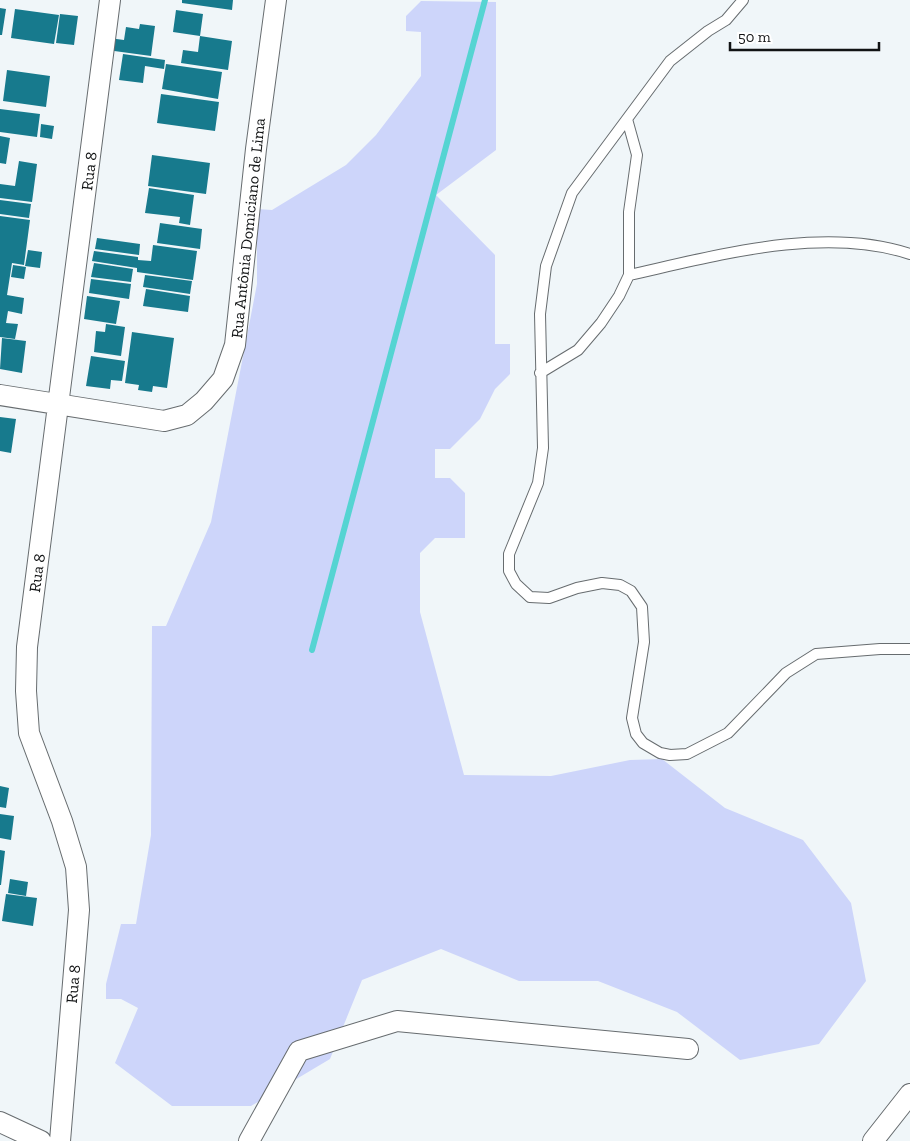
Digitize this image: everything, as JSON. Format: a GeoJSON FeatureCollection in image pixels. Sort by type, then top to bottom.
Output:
{"type":"FeatureCollection","features":[{"type":"Feature","properties":{"kind":"street","name":"Rua 8"},"geometry":{"type":"LineString","coordinates":[[60,1141],[79,910],[78,893],[76,867],[29,733],[26,691],[27,647],[60,404],[110,0]]}},
{"type":"Feature","properties":{"kind":"street","name":"Rua Antônia Domiciano de Lima"},"geometry":{"type":"LineString","coordinates":[[60,404],[164,421],[187,415],[204,401],[222,379],[236,345],[256,149],[276,0]]}},
{"type":"Feature","properties":{"kind":"street"},"geometry":{"type":"LineString","coordinates":[[0,395],[60,404]]}},
{"type":"Feature","properties":{"kind":"street"},"geometry":{"type":"LineString","coordinates":[[249,1141],[299,1051],[397,1021],[688,1049]]}},
{"type":"Feature","properties":{"kind":"street"},"geometry":{"type":"LineString","coordinates":[[873,1141],[910,1094]]}},
{"type":"Feature","properties":{"kind":"street"},"geometry":{"type":"LineString","coordinates":[[0,1122],[41,1141]]}},
{"type":"Feature","properties":{"kind":"lane"},"geometry":{"type":"LineString","coordinates":[[743,0],[726,20],[708,31],[670,61],[572,193],[546,266],[540,314],[543,448],[539,474],[509,554],[510,571],[516,584],[530,597],[549,598],[577,588],[602,583],[620,585],[631,591],[642,607],[644,642],[632,718],[636,734],[643,743],[660,753],[670,755],[687,754],[728,733],[786,673],[816,654],[880,649],[910,649]]}},
{"type":"Feature","properties":{"kind":"lane"},"geometry":{"type":"LineString","coordinates":[[540,373],[578,350],[601,323],[619,296],[629,275],[628,212],[637,155],[627,119]]}},
{"type":"Feature","properties":{"kind":"lane"},"geometry":{"type":"LineString","coordinates":[[629,275],[765,248],[836,242],[910,254]]}},
{"type":"Feature","properties":{"kind":"shaded area"},"geometry":{"type":"Polygon","coordinates":[[[421,1],[496,2],[496,150],[436,195],[495,255],[495,344],[510,344],[510,374],[495,389],[480,419],[450,449],[435,449],[435,478],[450,478],[465,493],[465,538],[435,538],[420,553],[420,612],[464,775],[551,776],[630,760],[662,759],[725,808],[803,840],[851,903],[866,981],[819,1044],[740,1060],[677,1012],[598,981],[519,981],[441,949],[362,980],[330,1059],[251,1106],[172,1106],[115,1063],[138,1008],[121,999],[106,999],[106,984],[121,924],[136,924],[151,835],[152,626],[166,626],[211,522],[257,284],[257,209],[272,210],[346,165],[376,135],[421,76],[421,32],[406,31],[406,16],[421,1]]]}},
{"type":"Feature","properties":{"kind":"building"},"geometry":{"type":"Polygon","coordinates":[[[182,0],[233,0],[232,10],[182,3],[182,0]]]}},
{"type":"Feature","properties":{"kind":"building"},"geometry":{"type":"Polygon","coordinates":[[[0,8],[6,9],[2,35],[0,35],[0,8]]]}},
{"type":"Feature","properties":{"kind":"building"},"geometry":{"type":"Polygon","coordinates":[[[15,9],[59,15],[54,44],[11,38],[15,9]]]}},
{"type":"Feature","properties":{"kind":"building"},"geometry":{"type":"Polygon","coordinates":[[[176,10],[203,14],[200,36],[173,32],[176,10]]]}},
{"type":"Feature","properties":{"kind":"building"},"geometry":{"type":"Polygon","coordinates":[[[60,14],[78,16],[74,45],[56,43],[60,14]]]}},
{"type":"Feature","properties":{"kind":"building"},"geometry":{"type":"Polygon","coordinates":[[[140,24],[155,26],[151,56],[107,50],[109,38],[124,40],[126,27],[139,29],[140,24]]]}},
{"type":"Feature","properties":{"kind":"building"},"geometry":{"type":"Polygon","coordinates":[[[200,36],[232,41],[228,70],[181,63],[183,50],[198,52],[200,36]]]}},
{"type":"Feature","properties":{"kind":"building"},"geometry":{"type":"Polygon","coordinates":[[[123,54],[165,60],[164,69],[145,66],[143,83],[119,80],[123,54]]]}},
{"type":"Feature","properties":{"kind":"building"},"geometry":{"type":"Polygon","coordinates":[[[166,64],[222,72],[218,99],[162,89],[166,64]]]}},
{"type":"Feature","properties":{"kind":"building"},"geometry":{"type":"Polygon","coordinates":[[[7,70],[50,76],[46,107],[3,101],[7,70]]]}},
{"type":"Feature","properties":{"kind":"building"},"geometry":{"type":"Polygon","coordinates":[[[161,94],[219,102],[215,131],[157,123],[161,94]]]}},
{"type":"Feature","properties":{"kind":"building"},"geometry":{"type":"Polygon","coordinates":[[[0,109],[40,114],[37,137],[0,132],[0,109]]]}},
{"type":"Feature","properties":{"kind":"building"},"geometry":{"type":"Polygon","coordinates":[[[41,124],[54,126],[52,139],[40,137],[41,124]]]}},
{"type":"Feature","properties":{"kind":"building"},"geometry":{"type":"Polygon","coordinates":[[[0,136],[10,138],[6,164],[0,163],[0,136]]]}},
{"type":"Feature","properties":{"kind":"building"},"geometry":{"type":"Polygon","coordinates":[[[152,155],[210,163],[206,194],[148,186],[152,155]]]}},
{"type":"Feature","properties":{"kind":"building"},"geometry":{"type":"Polygon","coordinates":[[[19,161],[37,164],[32,202],[0,198],[0,184],[15,186],[19,161]]]}},
{"type":"Feature","properties":{"kind":"building"},"geometry":{"type":"Polygon","coordinates":[[[149,188],[194,195],[190,225],[179,223],[180,217],[145,213],[149,188]]]}},
{"type":"Feature","properties":{"kind":"building"},"geometry":{"type":"Polygon","coordinates":[[[0,200],[31,204],[29,218],[0,214],[0,200]]]}},
{"type":"Feature","properties":{"kind":"building"},"geometry":{"type":"Polygon","coordinates":[[[0,216],[30,220],[24,265],[12,263],[7,295],[24,298],[22,314],[8,311],[6,323],[18,324],[15,339],[0,337],[0,216]]]}},
{"type":"Feature","properties":{"kind":"building"},"geometry":{"type":"Polygon","coordinates":[[[160,223],[202,229],[200,249],[157,243],[160,223]]]}},
{"type":"Feature","properties":{"kind":"building"},"geometry":{"type":"Polygon","coordinates":[[[97,238],[140,244],[139,255],[95,249],[97,238]]]}},
{"type":"Feature","properties":{"kind":"building"},"geometry":{"type":"Polygon","coordinates":[[[153,245],[197,251],[193,280],[137,272],[137,268],[92,261],[94,251],[138,257],[138,260],[151,261],[153,245]]]}},
{"type":"Feature","properties":{"kind":"building"},"geometry":{"type":"Polygon","coordinates":[[[28,250],[42,252],[40,268],[25,266],[28,250]]]}},
{"type":"Feature","properties":{"kind":"building"},"geometry":{"type":"Polygon","coordinates":[[[94,263],[133,269],[131,282],[91,277],[94,263]]]}},
{"type":"Feature","properties":{"kind":"building"},"geometry":{"type":"Polygon","coordinates":[[[13,265],[26,267],[24,279],[11,277],[13,265]]]}},
{"type":"Feature","properties":{"kind":"building"},"geometry":{"type":"Polygon","coordinates":[[[145,275],[192,281],[190,294],[143,287],[145,275]]]}},
{"type":"Feature","properties":{"kind":"building"},"geometry":{"type":"Polygon","coordinates":[[[91,279],[131,284],[129,299],[89,293],[91,279]]]}},
{"type":"Feature","properties":{"kind":"building"},"geometry":{"type":"Polygon","coordinates":[[[146,289],[190,296],[188,312],[143,306],[146,289]]]}},
{"type":"Feature","properties":{"kind":"building"},"geometry":{"type":"Polygon","coordinates":[[[87,296],[120,301],[116,324],[84,319],[87,296]]]}},
{"type":"Feature","properties":{"kind":"building"},"geometry":{"type":"Polygon","coordinates":[[[106,324],[125,327],[121,356],[94,352],[96,331],[105,332],[106,324]]]}},
{"type":"Feature","properties":{"kind":"building"},"geometry":{"type":"Polygon","coordinates":[[[132,332],[174,338],[167,388],[153,386],[152,392],[138,390],[139,385],[125,383],[132,332]]]}},
{"type":"Feature","properties":{"kind":"building"},"geometry":{"type":"Polygon","coordinates":[[[2,338],[26,341],[22,373],[0,369],[2,338]]]}},
{"type":"Feature","properties":{"kind":"building"},"geometry":{"type":"Polygon","coordinates":[[[91,356],[125,361],[122,381],[111,380],[110,389],[86,386],[91,356]]]}},
{"type":"Feature","properties":{"kind":"building"},"geometry":{"type":"Polygon","coordinates":[[[0,417],[16,419],[11,453],[0,451],[0,417]]]}},
{"type":"Feature","properties":{"kind":"building"},"geometry":{"type":"Polygon","coordinates":[[[0,786],[9,788],[6,808],[0,807],[0,786]]]}},
{"type":"Feature","properties":{"kind":"building"},"geometry":{"type":"Polygon","coordinates":[[[0,814],[14,816],[11,840],[0,838],[0,814]]]}},
{"type":"Feature","properties":{"kind":"building"},"geometry":{"type":"Polygon","coordinates":[[[0,850],[5,851],[1,885],[0,885],[0,850]]]}},
{"type":"Feature","properties":{"kind":"building"},"geometry":{"type":"Polygon","coordinates":[[[10,879],[28,882],[26,896],[8,893],[10,879]]]}},
{"type":"Feature","properties":{"kind":"building"},"geometry":{"type":"Polygon","coordinates":[[[6,894],[37,898],[33,926],[2,921],[6,894]]]}},
{"type":"Feature","properties":{"kind":"waterway"},"geometry":{"type":"LineString","coordinates":[[312,650],[485,0]]}}]}
